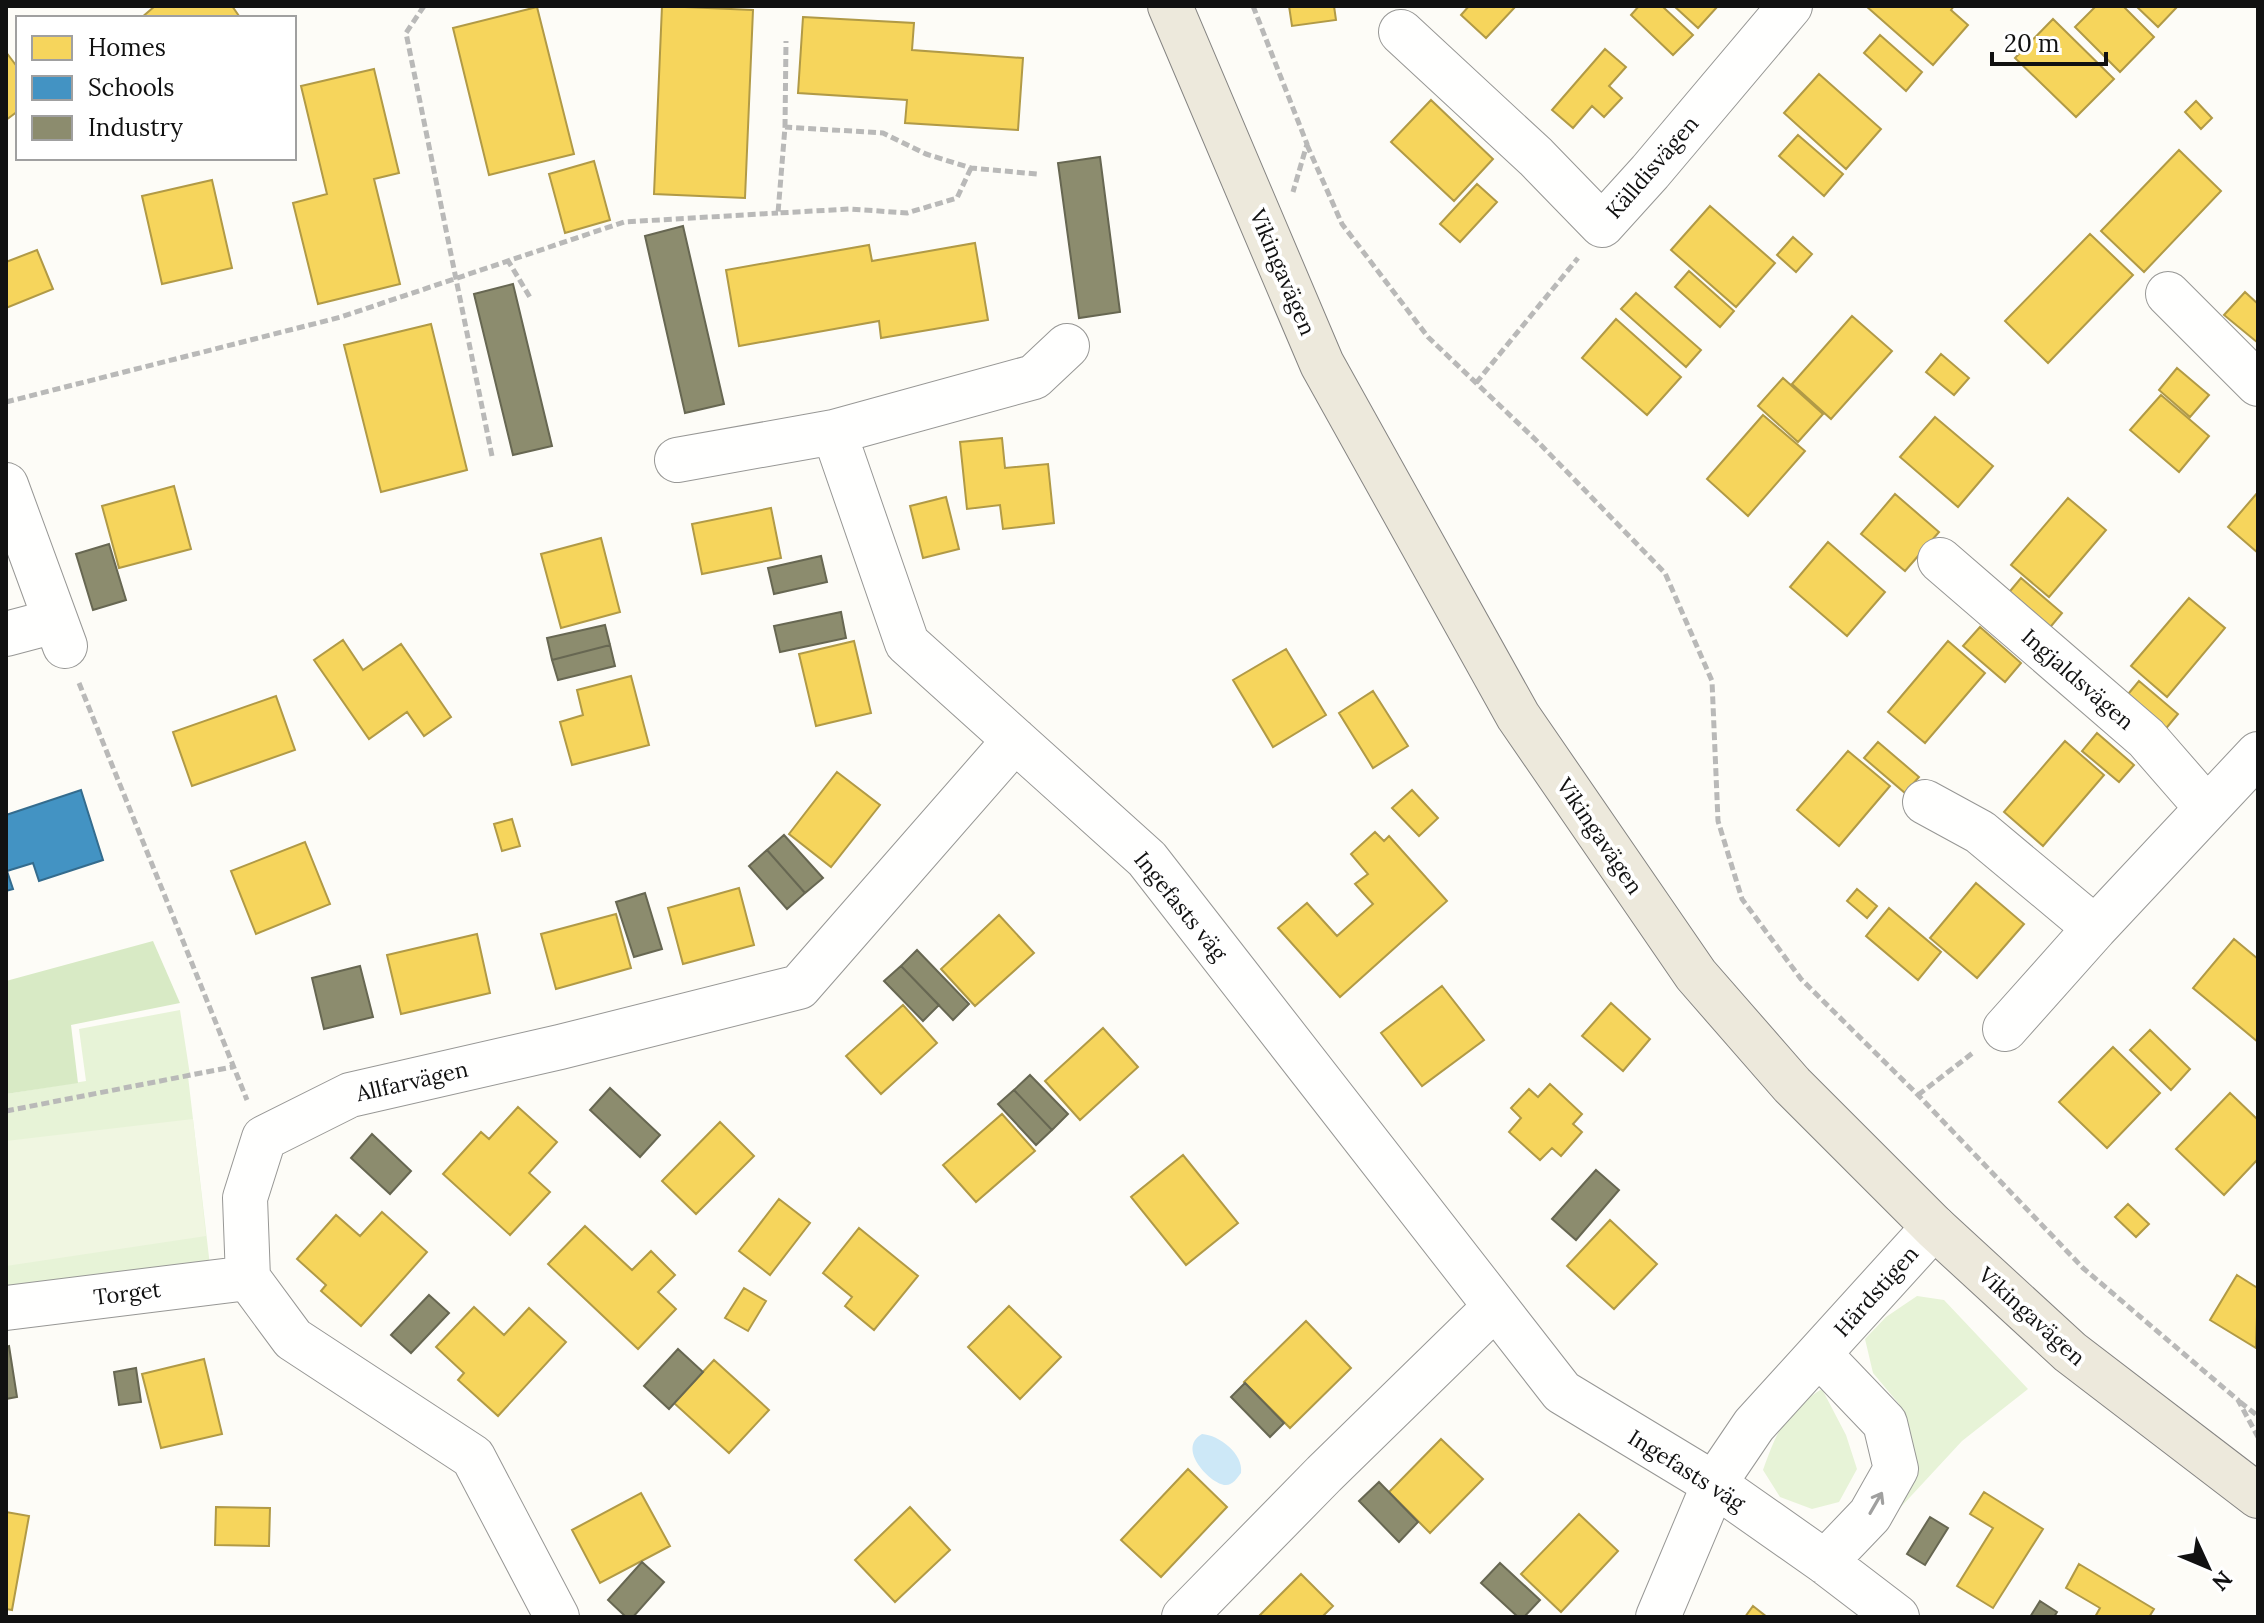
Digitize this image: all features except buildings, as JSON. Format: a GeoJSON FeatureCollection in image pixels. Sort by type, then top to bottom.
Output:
{"type":"FeatureCollection","features":[{"type":"Feature","properties":{"kind":"main road","name":"Vikingavägen"},"geometry":{"type":"LineString","coordinates":[[1170,6],[1322,364],[1518,716],[1696,975],[1792,1085],[1934,1227],[2070,1352],[2258,1496]]}},
{"type":"Feature","properties":{"kind":"street","name":"Källdisvägen"},"geometry":{"type":"LineString","coordinates":[[1401,32],[1536,157],[1602,225],[1790,6]]}},
{"type":"Feature","properties":{"kind":"street"},"geometry":{"type":"LineString","coordinates":[[2168,294],[2258,384]]}},
{"type":"Feature","properties":{"kind":"street"},"geometry":{"type":"LineString","coordinates":[[677,460],[834,432],[1034,377],[1067,346]]}},
{"type":"Feature","properties":{"kind":"street","name":"Ingefasts väg"},"geometry":{"type":"LineString","coordinates":[[834,432],[907,643],[1147,859],[1562,1392],[1714,1484],[1897,1617]]}},
{"type":"Feature","properties":{"kind":"street"},"geometry":{"type":"LineString","coordinates":[[6,485],[60,633],[6,634]]}},
{"type":"Feature","properties":{"kind":"street","name":"Ingjaldsvägen"},"geometry":{"type":"LineString","coordinates":[[1940,560],[2146,738],[2207,808]]}},
{"type":"Feature","properties":{"kind":"street","name":"Allfarvägen"},"geometry":{"type":"LineString","coordinates":[[264,1138],[350,1095],[560,1047],[799,987],[1015,740]]}},
{"type":"Feature","properties":{"kind":"street"},"geometry":{"type":"LineString","coordinates":[[2005,1029],[2258,754]]}},
{"type":"Feature","properties":{"kind":"street"},"geometry":{"type":"LineString","coordinates":[[1925,802],[1980,832],[2095,928]]}},
{"type":"Feature","properties":{"kind":"street"},"geometry":{"type":"LineString","coordinates":[[264,1138],[245,1198],[248,1278],[293,1339],[473,1457],[557,1617]]}},
{"type":"Feature","properties":{"kind":"street","name":"Härdstigen"},"geometry":{"type":"LineString","coordinates":[[1658,1617],[1714,1484],[1754,1425],[1934,1227]]}},
{"type":"Feature","properties":{"kind":"street","name":"Torget"},"geometry":{"type":"LineString","coordinates":[[6,1308],[248,1278]]}},
{"type":"Feature","properties":{"kind":"street"},"geometry":{"type":"LineString","coordinates":[[1184,1617],[1324,1474],[1494,1308]]}},
{"type":"Feature","properties":{"kind":"street","name":"Härdstigen"},"geometry":{"type":"LineString","coordinates":[[1819,1354],[1885,1423],[1896,1469],[1870,1515],[1825,1562]]}},
{"type":"Feature","properties":{"kind":"path"},"geometry":{"type":"LineString","coordinates":[[424,6],[406,33],[492,456]]}},
{"type":"Feature","properties":{"kind":"path"},"geometry":{"type":"LineString","coordinates":[[1253,6],[1342,224],[1428,337],[1665,573],[1712,681],[1718,821],[1742,899],[1801,979],[1918,1095],[2083,1268],[2258,1416]]}},
{"type":"Feature","properties":{"kind":"path"},"geometry":{"type":"LineString","coordinates":[[778,213],[785,127],[786,41]]}},
{"type":"Feature","properties":{"kind":"path"},"geometry":{"type":"LineString","coordinates":[[785,127],[883,133],[926,154],[971,168],[1037,174]]}},
{"type":"Feature","properties":{"kind":"path"},"geometry":{"type":"LineString","coordinates":[[1292,196],[1307,144]]}},
{"type":"Feature","properties":{"kind":"path"},"geometry":{"type":"LineString","coordinates":[[6,402],[341,317],[624,222],[850,209],[907,213],[957,198],[971,168]]}},
{"type":"Feature","properties":{"kind":"path"},"geometry":{"type":"LineString","coordinates":[[1476,383],[1602,225]]}},
{"type":"Feature","properties":{"kind":"path"},"geometry":{"type":"LineString","coordinates":[[507,259],[531,299]]}},
{"type":"Feature","properties":{"kind":"path"},"geometry":{"type":"LineString","coordinates":[[60,633],[232,1067],[264,1138]]}},
{"type":"Feature","properties":{"kind":"path"},"geometry":{"type":"LineString","coordinates":[[1918,1095],[2005,1029]]}},
{"type":"Feature","properties":{"kind":"path"},"geometry":{"type":"LineString","coordinates":[[6,1111],[232,1067]]}},
{"type":"Feature","properties":{"kind":"path"},"geometry":{"type":"LineString","coordinates":[[2238,1400],[2258,1437]]}},
{"type":"Feature","properties":{"kind":"green space"},"geometry":{"type":"Polygon","coordinates":[[[153,941],[180,1003],[71,1025],[78,1083],[6,1094],[6,981],[153,941]]]}},
{"type":"Feature","properties":{"kind":"green space"},"geometry":{"type":"Polygon","coordinates":[[[180,1010],[212,1283],[6,1308],[6,1094],[86,1081],[79,1029],[180,1010]]]}},
{"type":"Feature","properties":{"kind":"green space"},"geometry":{"type":"Polygon","coordinates":[[[193,1119],[206,1236],[6,1266],[6,1141],[193,1119]]]}},
{"type":"Feature","properties":{"kind":"green space"},"geometry":{"type":"Polygon","coordinates":[[[1917,1296],[1944,1300],[2028,1389],[1962,1441],[1899,1509],[1913,1454],[1899,1404],[1873,1373],[1865,1339],[1886,1317],[1917,1296]]]}},
{"type":"Feature","properties":{"kind":"green space"},"geometry":{"type":"Polygon","coordinates":[[[1822,1389],[1846,1435],[1857,1469],[1839,1502],[1812,1509],[1780,1497],[1763,1470],[1784,1423],[1799,1405],[1822,1389]]]}},
{"type":"Feature","properties":{"kind":"water"},"geometry":{"type":"Polygon","coordinates":[[[1202,1434],[1223,1442],[1239,1459],[1241,1473],[1231,1484],[1220,1484],[1199,1466],[1193,1448],[1202,1434]]]}}]}
